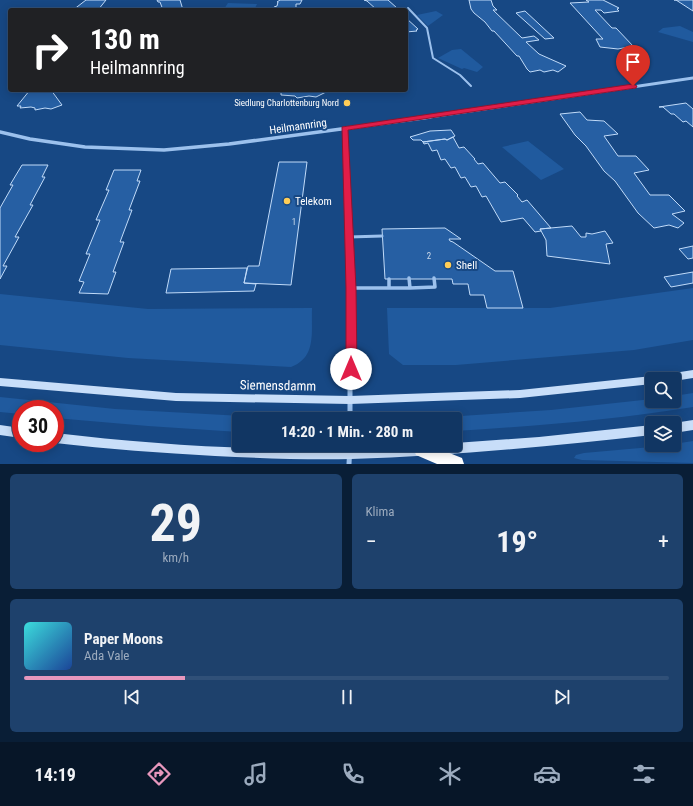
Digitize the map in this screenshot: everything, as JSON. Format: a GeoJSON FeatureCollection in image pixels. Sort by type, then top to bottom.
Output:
{"type":"FeatureCollection","features":[{"type":"Feature","properties":{"kind":"highway"},"geometry":{"type":"LineString","coordinates":[[427,452],[456,464]]}},
{"type":"Feature","properties":{"kind":"main road"},"geometry":{"type":"LineString","coordinates":[[681,376],[693,374]]}},
{"type":"Feature","properties":{"kind":"main road","name":"Siemensdamm"},"geometry":{"type":"LineString","coordinates":[[0,382],[176,397],[350,400],[520,394],[645,381]]}},
{"type":"Feature","properties":{"kind":"main road"},"geometry":{"type":"LineString","coordinates":[[681,427],[693,425]]}},
{"type":"Feature","properties":{"kind":"main road"},"geometry":{"type":"LineString","coordinates":[[0,430],[12,432]]}},
{"type":"Feature","properties":{"kind":"main road"},"geometry":{"type":"LineString","coordinates":[[462,447],[582,438],[645,431]]}},
{"type":"Feature","properties":{"kind":"main road"},"geometry":{"type":"LineString","coordinates":[[64,439],[185,449],[293,454],[350,454],[386,452]]}},
{"type":"Feature","properties":{"kind":"street","name":"Heilmannring"},"geometry":{"type":"LineString","coordinates":[[0,132],[30,139],[84,147],[164,150],[229,144],[693,78]]}},
{"type":"Feature","properties":{"kind":"street"},"geometry":{"type":"LineString","coordinates":[[344,128],[351,288],[350,412]]}},
{"type":"Feature","properties":{"kind":"lane"},"geometry":{"type":"LineString","coordinates":[[408,8],[427,28],[433,58],[460,75],[471,86]]}},
{"type":"Feature","properties":{"kind":"lane"},"geometry":{"type":"LineString","coordinates":[[349,236],[382,236]]}},
{"type":"Feature","properties":{"kind":"lane"},"geometry":{"type":"LineString","coordinates":[[409,278],[410,288]]}},
{"type":"Feature","properties":{"kind":"lane"},"geometry":{"type":"LineString","coordinates":[[351,288],[435,287],[434,278]]}},
{"type":"Feature","properties":{"kind":"lane"},"geometry":{"type":"LineString","coordinates":[[389,279],[389,288]]}},
{"type":"Feature","properties":{"kind":"shaded area"},"geometry":{"type":"Polygon","coordinates":[[[228,3],[257,4],[255,8],[225,8],[228,3]]]}},
{"type":"Feature","properties":{"kind":"shaded area"},"geometry":{"type":"Polygon","coordinates":[[[436,11],[443,15],[428,26],[417,15],[436,11]]]}},
{"type":"Feature","properties":{"kind":"shaded area"},"geometry":{"type":"Polygon","coordinates":[[[680,26],[693,32],[693,42],[658,32],[663,28],[680,26]]]}},
{"type":"Feature","properties":{"kind":"shaded area"},"geometry":{"type":"Polygon","coordinates":[[[461,49],[483,67],[477,72],[464,68],[462,69],[438,58],[452,50],[461,49]]]}},
{"type":"Feature","properties":{"kind":"shaded area"},"geometry":{"type":"Polygon","coordinates":[[[528,141],[564,169],[541,180],[502,147],[528,141]]]}},
{"type":"Feature","properties":{"kind":"shaded area"},"geometry":{"type":"Polygon","coordinates":[[[693,288],[693,340],[634,350],[456,365],[403,365],[389,354],[387,308],[550,308],[693,288]]]}},
{"type":"Feature","properties":{"kind":"shaded area"},"geometry":{"type":"Polygon","coordinates":[[[0,294],[148,309],[312,308],[311,343],[305,357],[299,363],[291,367],[128,358],[0,345],[0,294]]]}},
{"type":"Feature","properties":{"kind":"shaded area"},"geometry":{"type":"Polygon","coordinates":[[[693,393],[693,407],[634,416],[462,431],[462,416],[551,410],[645,400],[645,408],[681,408],[681,395],[693,393]]]}},
{"type":"Feature","properties":{"kind":"shaded area"},"geometry":{"type":"Polygon","coordinates":[[[0,397],[29,400],[12,400],[12,413],[0,412],[0,397]]]}},
{"type":"Feature","properties":{"kind":"shaded area"},"geometry":{"type":"Polygon","coordinates":[[[64,404],[115,409],[232,415],[232,432],[64,419],[64,404]]]}},
{"type":"Feature","properties":{"kind":"shaded area"},"geometry":{"type":"Polygon","coordinates":[[[693,441],[693,463],[582,460],[574,458],[576,455],[584,453],[645,448],[645,452],[681,452],[681,443],[693,441]]]}},
{"type":"Feature","properties":{"kind":"building"},"geometry":{"type":"Polygon","coordinates":[[[86,0],[106,0],[100,8],[76,8],[86,0]]]}},
{"type":"Feature","properties":{"kind":"building"},"geometry":{"type":"Polygon","coordinates":[[[157,0],[180,0],[182,8],[162,8],[160,2],[157,0]]]}},
{"type":"Feature","properties":{"kind":"building"},"geometry":{"type":"Polygon","coordinates":[[[280,0],[302,0],[300,4],[296,4],[296,8],[274,8],[277,6],[277,2],[280,0]]]}},
{"type":"Feature","properties":{"kind":"building"},"geometry":{"type":"Polygon","coordinates":[[[364,0],[388,0],[397,8],[375,8],[364,0]]]}},
{"type":"Feature","properties":{"kind":"building"},"geometry":{"type":"Polygon","coordinates":[[[469,0],[491,0],[493,6],[497,10],[493,10],[522,38],[534,36],[539,40],[526,42],[539,54],[566,66],[558,72],[553,70],[544,72],[540,70],[530,72],[519,56],[517,56],[485,22],[474,13],[471,9],[469,0]]]}},
{"type":"Feature","properties":{"kind":"building"},"geometry":{"type":"Polygon","coordinates":[[[586,0],[603,0],[619,8],[617,9],[619,11],[604,13],[601,10],[595,10],[612,28],[616,28],[633,46],[618,49],[600,47],[596,39],[603,39],[570,3],[589,2],[586,0]]]}},
{"type":"Feature","properties":{"kind":"building"},"geometry":{"type":"Polygon","coordinates":[[[676,0],[693,0],[693,11],[676,0]]]}},
{"type":"Feature","properties":{"kind":"building"},"geometry":{"type":"Polygon","coordinates":[[[525,11],[554,38],[545,39],[516,13],[525,11]]]}},
{"type":"Feature","properties":{"kind":"building"},"geometry":{"type":"Polygon","coordinates":[[[408,20],[418,29],[416,30],[417,31],[408,32],[408,20]]]}},
{"type":"Feature","properties":{"kind":"building"},"geometry":{"type":"Polygon","coordinates":[[[28,92],[52,92],[62,105],[51,109],[45,108],[35,110],[35,108],[31,107],[20,108],[21,106],[17,106],[28,92]]]}},
{"type":"Feature","properties":{"kind":"building"},"geometry":{"type":"Polygon","coordinates":[[[281,92],[326,92],[316,97],[309,96],[297,98],[295,96],[281,95],[281,92]]]}},
{"type":"Feature","properties":{"kind":"building"},"geometry":{"type":"Polygon","coordinates":[[[686,103],[693,109],[693,127],[686,121],[683,122],[674,114],[671,114],[663,107],[659,107],[686,103]]]}},
{"type":"Feature","properties":{"kind":"building"},"geometry":{"type":"Polygon","coordinates":[[[580,112],[587,120],[604,121],[618,134],[604,136],[618,156],[636,156],[649,170],[634,173],[650,195],[669,195],[685,211],[672,214],[684,223],[678,228],[669,225],[654,228],[638,213],[615,181],[604,171],[560,114],[580,112]]]}},
{"type":"Feature","properties":{"kind":"building"},"geometry":{"type":"Polygon","coordinates":[[[451,130],[455,136],[447,140],[423,142],[421,140],[413,140],[410,137],[430,131],[451,130]]]}},
{"type":"Feature","properties":{"kind":"building"},"geometry":{"type":"Polygon","coordinates":[[[453,137],[459,148],[464,147],[478,164],[483,163],[500,183],[505,182],[518,195],[517,196],[522,202],[527,200],[551,228],[540,229],[541,231],[535,232],[523,218],[501,222],[486,196],[482,197],[476,186],[471,187],[465,177],[461,178],[455,167],[451,168],[445,159],[441,160],[437,150],[432,151],[428,143],[424,144],[423,142],[447,140],[453,137]]]}},
{"type":"Feature","properties":{"kind":"building","name":"Telekom"},"geometry":{"type":"Polygon","coordinates":[[[279,162],[307,162],[291,285],[244,283],[248,266],[259,266],[279,162]]]}},
{"type":"Feature","properties":{"kind":"building"},"geometry":{"type":"Polygon","coordinates":[[[22,165],[48,165],[42,177],[45,177],[30,205],[33,205],[15,237],[19,237],[3,266],[7,266],[0,279],[0,208],[13,185],[10,185],[22,165]]]}},
{"type":"Feature","properties":{"kind":"building"},"geometry":{"type":"Polygon","coordinates":[[[114,170],[141,170],[137,181],[140,181],[129,210],[132,210],[120,242],[124,242],[113,272],[116,272],[108,294],[79,293],[84,282],[79,281],[90,254],[86,254],[100,220],[96,220],[109,190],[106,190],[114,170]]]}},
{"type":"Feature","properties":{"kind":"building"},"geometry":{"type":"Polygon","coordinates":[[[572,226],[581,237],[586,237],[586,233],[592,234],[605,231],[613,243],[606,244],[610,264],[547,256],[546,240],[540,229],[572,226]]]}},
{"type":"Feature","properties":{"kind":"building"},"geometry":{"type":"Polygon","coordinates":[[[445,228],[461,239],[449,239],[450,241],[495,271],[513,271],[523,308],[487,308],[484,295],[470,295],[468,284],[453,284],[452,279],[385,279],[382,229],[445,228]]]}},
{"type":"Feature","properties":{"kind":"building"},"geometry":{"type":"Polygon","coordinates":[[[693,246],[693,258],[688,259],[679,249],[693,246]]]}},
{"type":"Feature","properties":{"kind":"building"},"geometry":{"type":"Polygon","coordinates":[[[247,268],[244,283],[256,284],[254,291],[166,293],[171,269],[247,268]]]}},
{"type":"Feature","properties":{"kind":"building"},"geometry":{"type":"Polygon","coordinates":[[[693,272],[693,283],[671,287],[664,277],[693,272]]]}},
{"type":"Feature","properties":{"kind":"place","name":"Siedlung Charlottenburg Nord"},"geometry":{"type":"Point","coordinates":[347,103]}},
{"type":"Feature","properties":{"kind":"place","name":"Telekom"},"geometry":{"type":"Point","coordinates":[287,201]}},
{"type":"Feature","properties":{"kind":"place","name":"Shell"},"geometry":{"type":"Point","coordinates":[448,265]}},
{"type":"Feature","properties":{"kind":"route"},"geometry":{"type":"LineString","coordinates":[[351,369],[351,288],[344,128],[633,86]]}}]}
